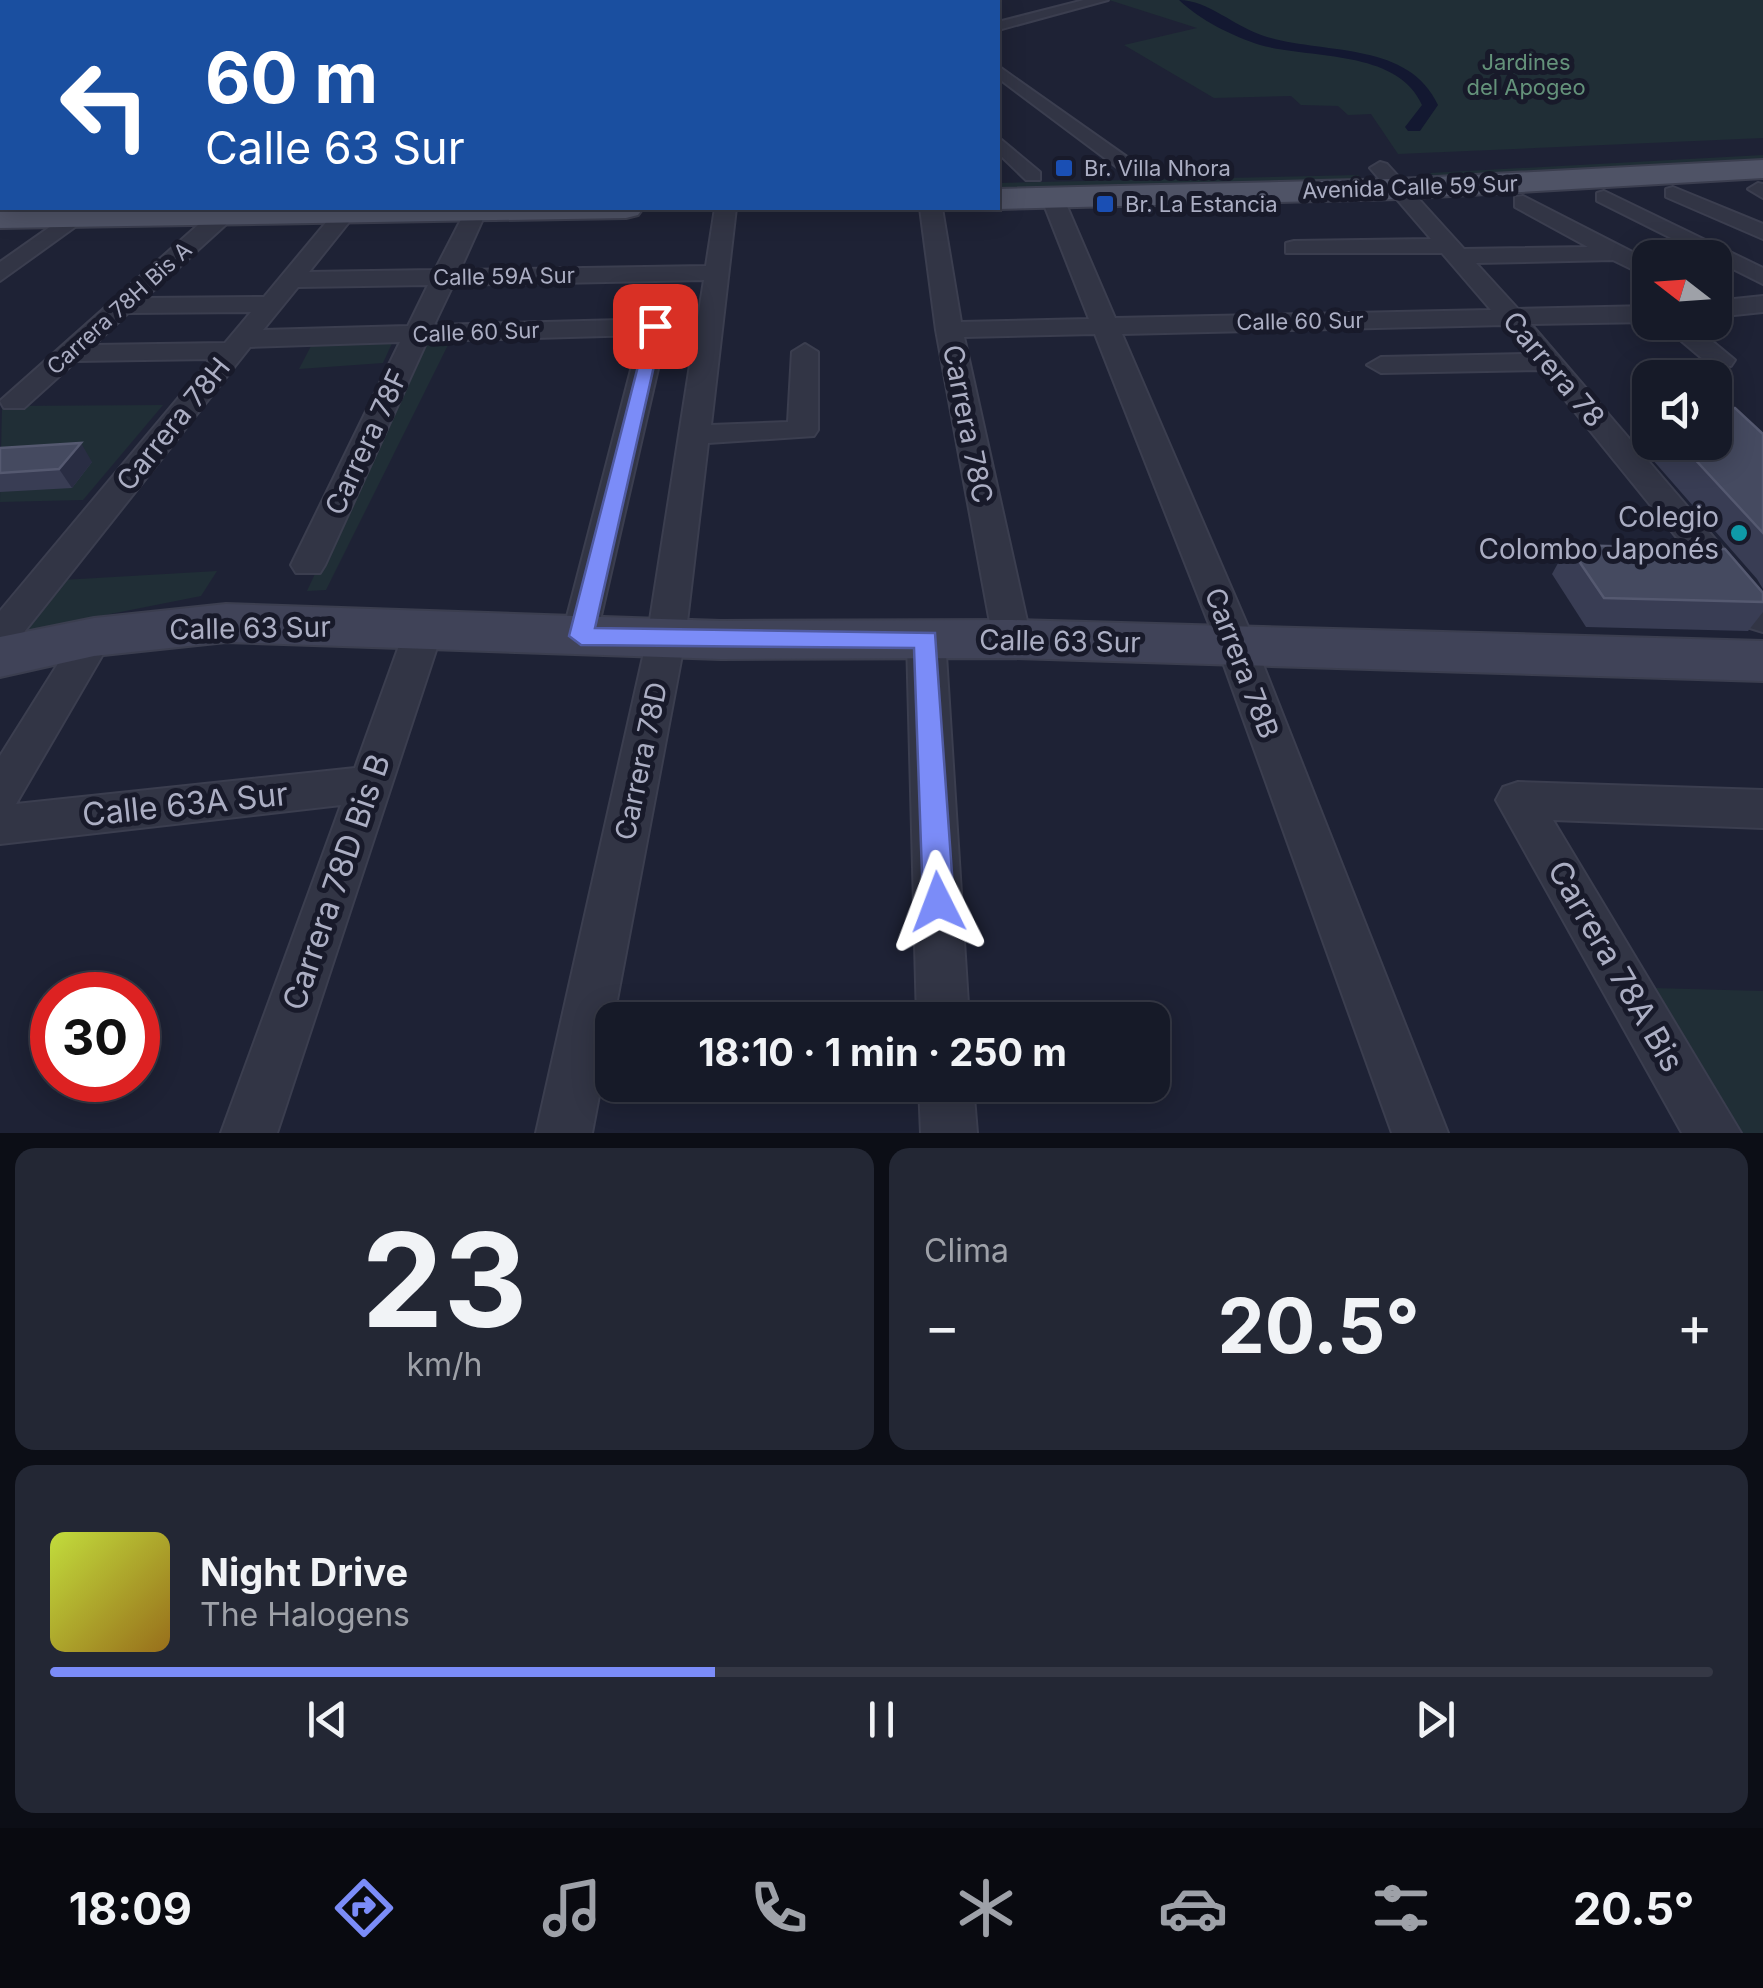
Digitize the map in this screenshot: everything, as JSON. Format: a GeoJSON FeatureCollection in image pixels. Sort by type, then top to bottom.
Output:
{"type":"FeatureCollection","features":[{"type":"Feature","properties":{"kind":"main road","name":"Avenida Calle 59 Sur"},"geometry":{"type":"LineString","coordinates":[[1000,177],[1043,187],[1389,178],[1763,148]]}},
{"type":"Feature","properties":{"kind":"main road","name":"Avenida Calle 59 Sur"},"geometry":{"type":"LineString","coordinates":[[1000,198],[1137,173],[1761,183]]}},
{"type":"Feature","properties":{"kind":"main road"},"geometry":{"type":"LineString","coordinates":[[0,218],[476,210]]}},
{"type":"Feature","properties":{"kind":"main road","name":"Calle 63 Sur"},"geometry":{"type":"LineString","coordinates":[[0,657],[94,637],[226,623],[666,639],[1012,639],[1763,662]]}},
{"type":"Feature","properties":{"kind":"street"},"geometry":{"type":"LineString","coordinates":[[1028,0],[1050,13]]}},
{"type":"Feature","properties":{"kind":"street"},"geometry":{"type":"LineString","coordinates":[[1000,24],[1100,0]]}},
{"type":"Feature","properties":{"kind":"street"},"geometry":{"type":"LineString","coordinates":[[1002,78],[1137,173]]}},
{"type":"Feature","properties":{"kind":"street","name":"Carrera 78B"},"geometry":{"type":"LineString","coordinates":[[1000,144],[1043,187],[1108,326],[1236,646],[1420,1133]]}},
{"type":"Feature","properties":{"kind":"street","name":"Carrera 78"},"geometry":{"type":"LineString","coordinates":[[1389,178],[1513,319],[1763,619]]}},
{"type":"Feature","properties":{"kind":"street"},"geometry":{"type":"LineString","coordinates":[[1674,193],[1763,232]]}},
{"type":"Feature","properties":{"kind":"street"},"geometry":{"type":"LineString","coordinates":[[1604,197],[1763,277]]}},
{"type":"Feature","properties":{"kind":"street"},"geometry":{"type":"LineString","coordinates":[[1524,202],[1632,261]]}},
{"type":"Feature","properties":{"kind":"street","name":"Carrera 78F"},"geometry":{"type":"LineString","coordinates":[[308,565],[476,210]]}},
{"type":"Feature","properties":{"kind":"street","name":"Carrera 78D"},"geometry":{"type":"LineString","coordinates":[[564,1133],[666,639],[726,210]]}},
{"type":"Feature","properties":{"kind":"street","name":"Carrera 78C"},"geometry":{"type":"LineString","coordinates":[[931,210],[950,330],[1012,639]]}},
{"type":"Feature","properties":{"kind":"street","name":"Carrera 78H"},"geometry":{"type":"LineString","coordinates":[[0,636],[346,212]]}},
{"type":"Feature","properties":{"kind":"street","name":"Carrera 78H Bis A"},"geometry":{"type":"LineString","coordinates":[[14,402],[224,214]]}},
{"type":"Feature","properties":{"kind":"street"},"geometry":{"type":"LineString","coordinates":[[0,274],[74,216]]}},
{"type":"Feature","properties":{"kind":"street"},"geometry":{"type":"LineString","coordinates":[[1294,248],[1617,253]]}},
{"type":"Feature","properties":{"kind":"street","name":"Calle 59A Sur"},"geometry":{"type":"LineString","coordinates":[[290,280],[717,273]]}},
{"type":"Feature","properties":{"kind":"street"},"geometry":{"type":"LineString","coordinates":[[122,306],[271,304]]}},
{"type":"Feature","properties":{"kind":"street"},"geometry":{"type":"LineString","coordinates":[[1732,307],[1763,304]]}},
{"type":"Feature","properties":{"kind":"street","name":"Calle 60 Sur"},"geometry":{"type":"LineString","coordinates":[[950,330],[1632,315]]}},
{"type":"Feature","properties":{"kind":"street"},"geometry":{"type":"LineString","coordinates":[[581,636],[655,326]]}},
{"type":"Feature","properties":{"kind":"street","name":"Calle 60 Sur"},"geometry":{"type":"LineString","coordinates":[[68,353],[417,334],[710,326]]}},
{"type":"Feature","properties":{"kind":"street"},"geometry":{"type":"LineString","coordinates":[[1695,340],[1720,360]]}},
{"type":"Feature","properties":{"kind":"street"},"geometry":{"type":"LineString","coordinates":[[695,435],[802,430],[805,352]]}},
{"type":"Feature","properties":{"kind":"street"},"geometry":{"type":"LineString","coordinates":[[1381,365],[1549,362]]}},
{"type":"Feature","properties":{"kind":"street","name":"Carrera 78D Bis B"},"geometry":{"type":"LineString","coordinates":[[249,1133],[423,632]]}},
{"type":"Feature","properties":{"kind":"street"},"geometry":{"type":"LineString","coordinates":[[0,793],[94,637]]}},
{"type":"Feature","properties":{"kind":"street"},"geometry":{"type":"LineString","coordinates":[[926,640],[943,1002]]}},
{"type":"Feature","properties":{"kind":"street","name":"Calle 63A Sur"},"geometry":{"type":"LineString","coordinates":[[0,824],[370,784]]}},
{"type":"Feature","properties":{"kind":"street","name":"Carrera 78A Bis"},"geometry":{"type":"LineString","coordinates":[[1714,1133],[1518,800],[1763,808]]}},
{"type":"Feature","properties":{"kind":"street"},"geometry":{"type":"LineString","coordinates":[[947,1102],[948,1133]]}},
{"type":"Feature","properties":{"kind":"green space","name":"Jardines del Apogeo"},"geometry":{"type":"Polygon","coordinates":[[[1109,0],[1763,0],[1763,138],[1398,154],[1371,114],[1348,115],[1338,106],[1301,105],[1291,96],[1214,98],[1124,45],[1197,28],[1109,0]]]}},
{"type":"Feature","properties":{"kind":"green space"},"geometry":{"type":"Polygon","coordinates":[[[1763,155],[1763,164],[1443,182],[1430,173],[1763,155]]]}},
{"type":"Feature","properties":{"kind":"green space"},"geometry":{"type":"Polygon","coordinates":[[[1358,175],[1366,184],[1000,194],[1000,183],[1358,175]]]}},
{"type":"Feature","properties":{"kind":"green space"},"geometry":{"type":"Polygon","coordinates":[[[393,341],[383,363],[299,369],[311,346],[393,341]]]}},
{"type":"Feature","properties":{"kind":"green space"},"geometry":{"type":"Polygon","coordinates":[[[449,343],[326,590],[307,591],[422,344],[449,343]]]}},
{"type":"Feature","properties":{"kind":"green space"},"geometry":{"type":"Polygon","coordinates":[[[163,405],[83,500],[0,502],[2,406],[163,405]]]}},
{"type":"Feature","properties":{"kind":"green space"},"geometry":{"type":"Polygon","coordinates":[[[217,571],[201,596],[20,632],[62,580],[217,571]]]}},
{"type":"Feature","properties":{"kind":"green space"},"geometry":{"type":"Polygon","coordinates":[[[1653,988],[1763,991],[1763,1133],[1731,1133],[1653,988]]]}},
{"type":"Feature","properties":{"kind":"building"},"geometry":{"type":"Polygon","coordinates":[[[1732,408],[1763,434],[1763,533],[1696,460],[1732,460],[1732,408]]]}},
{"type":"Feature","properties":{"kind":"building"},"geometry":{"type":"Polygon","coordinates":[[[81,443],[59,469],[0,473],[0,448],[81,443]]]}},
{"type":"Feature","properties":{"kind":"building"},"geometry":{"type":"Polygon","coordinates":[[[1568,545],[1725,549],[1763,593],[1763,602],[1604,598],[1568,545]]]}},
{"type":"Feature","properties":{"kind":"waterway"},"geometry":{"type":"LineString","coordinates":[[1185,0],[1256,39],[1361,58],[1407,75],[1422,88],[1430,105],[1414,127]]}},
{"type":"Feature","properties":{"kind":"place","name":"Br. Villa Nhora"},"geometry":{"type":"Point","coordinates":[1064,168]}},
{"type":"Feature","properties":{"kind":"place","name":"Br. La Estancia"},"geometry":{"type":"Point","coordinates":[1105,204]}},
{"type":"Feature","properties":{"kind":"place","name":"Colegio Colombo Japonés"},"geometry":{"type":"Point","coordinates":[1739,533]}},
{"type":"Feature","properties":{"kind":"route"},"geometry":{"type":"LineString","coordinates":[[655,326],[581,636],[926,640],[938,902]]}}]}
